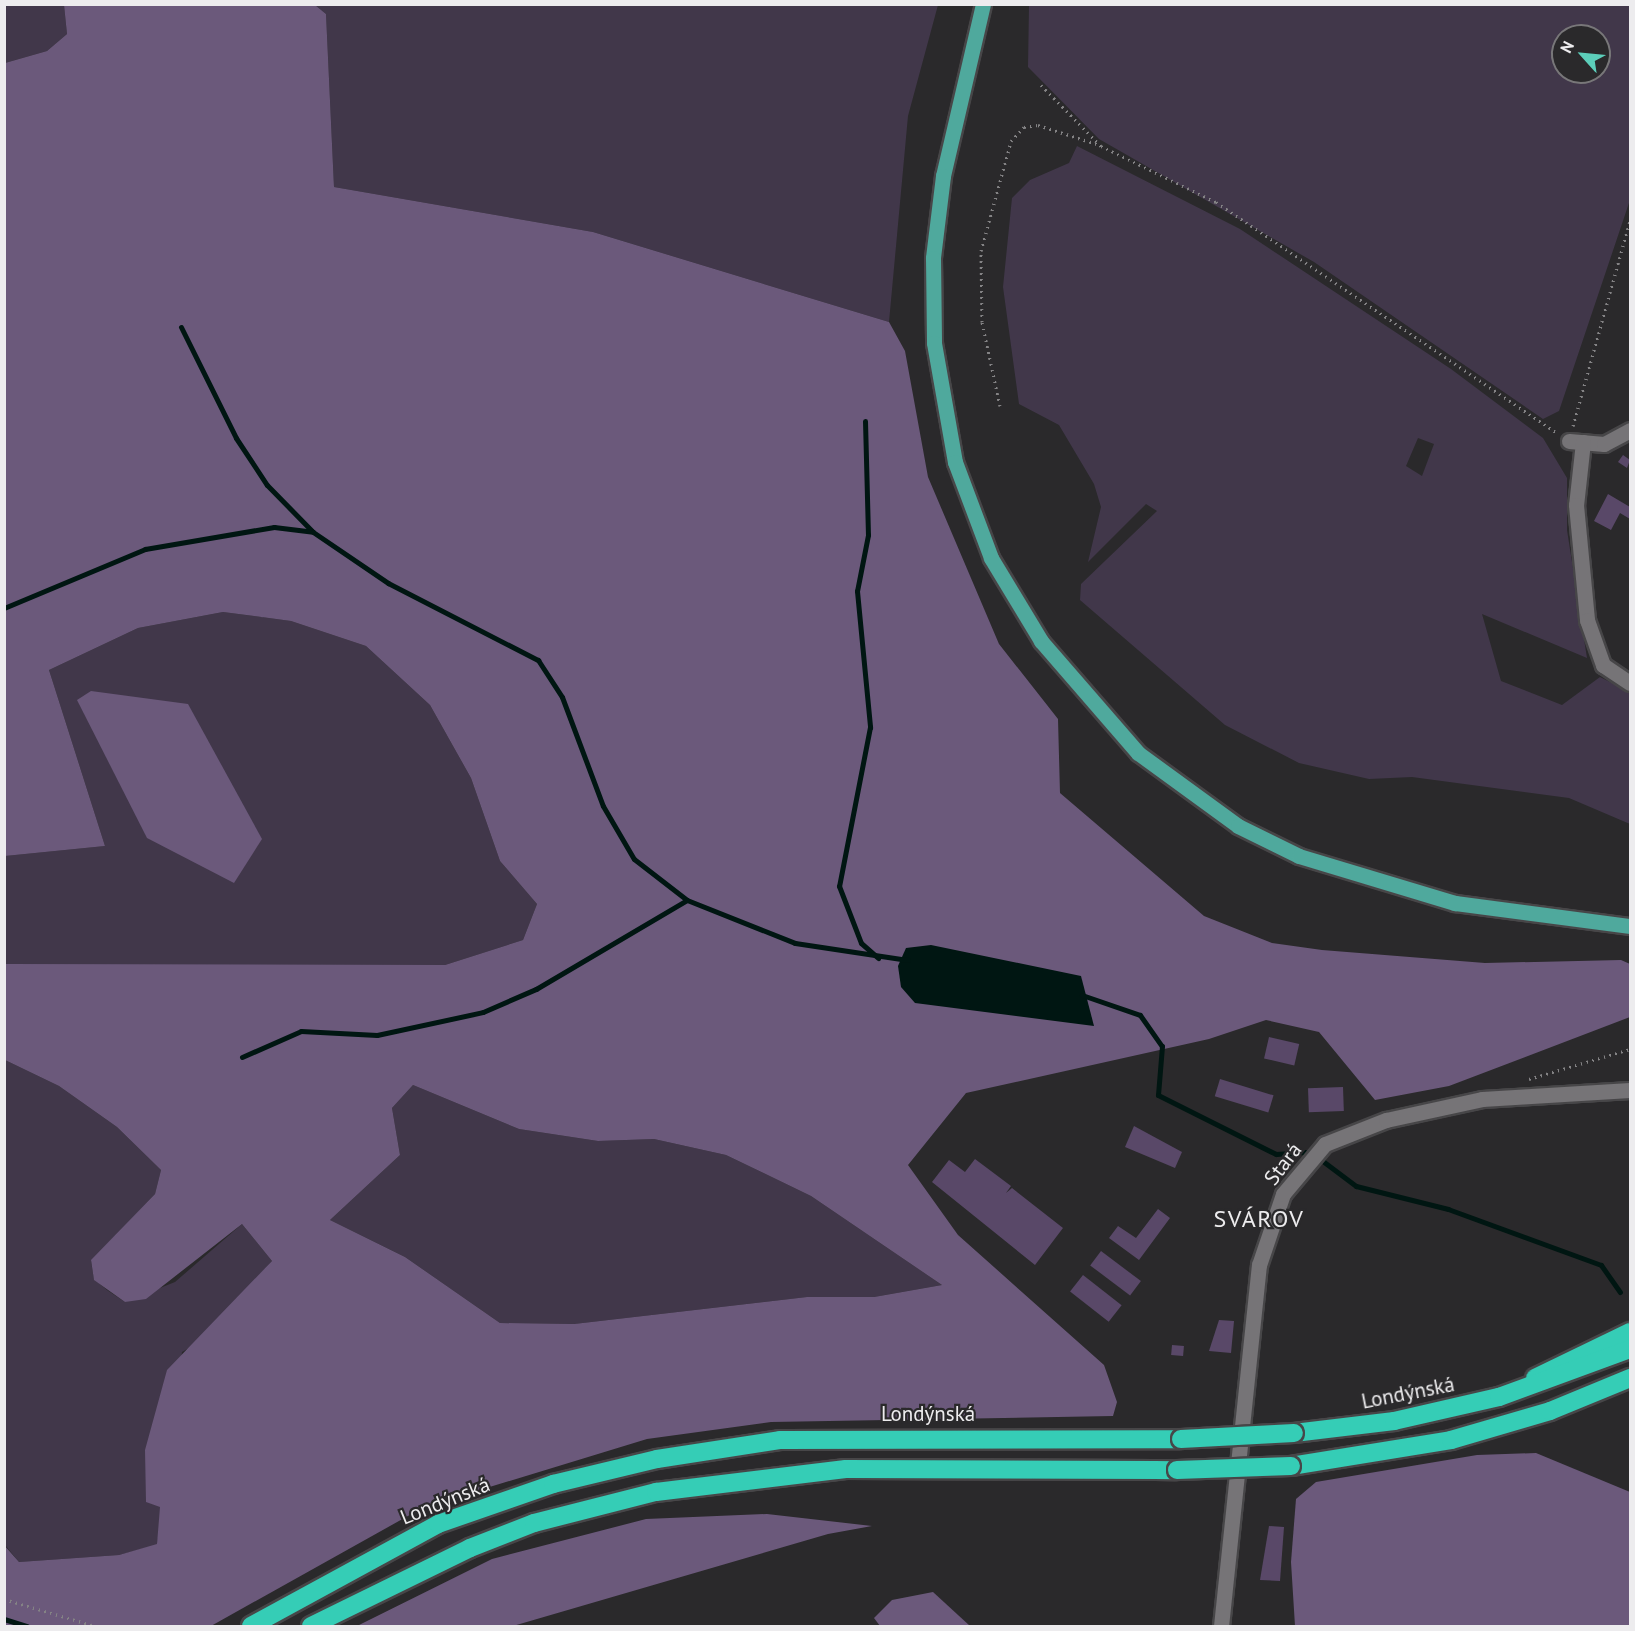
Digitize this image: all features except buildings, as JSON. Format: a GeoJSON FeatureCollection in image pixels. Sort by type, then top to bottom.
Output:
{"type":"FeatureCollection","features":[{"type":"Feature","properties":{"kind":"highway"},"geometry":{"type":"LineString","coordinates":[[1499,1397],[1630,1332]]}},
{"type":"Feature","properties":{"kind":"highway","name":"Londýnská"},"geometry":{"type":"LineString","coordinates":[[250,1626],[438,1524],[553,1484],[657,1459],[792,1439],[1181,1439],[1294,1433],[1394,1421],[1499,1397],[1630,1349]]}},
{"type":"Feature","properties":{"kind":"highway"},"geometry":{"type":"LineString","coordinates":[[311,1626],[470,1548],[544,1520],[656,1492],[846,1469],[1177,1470],[1291,1466],[1451,1440],[1550,1411],[1630,1378]]}},
{"type":"Feature","properties":{"kind":"main road"},"geometry":{"type":"LineString","coordinates":[[983,4],[943,176],[933,258],[934,343],[955,462],[990,558],[1041,641],[1138,753],[1238,826],[1299,856],[1455,903],[1630,926]]}},
{"type":"Feature","properties":{"kind":"street"},"geometry":{"type":"LineString","coordinates":[[1630,430],[1604,444],[1576,442],[1576,505],[1587,620],[1603,664],[1630,682]]}},
{"type":"Feature","properties":{"kind":"street","name":"Stará"},"geometry":{"type":"LineString","coordinates":[[1221,1626],[1259,1265],[1282,1194],[1325,1144],[1386,1120],[1482,1099],[1630,1090]]}},
{"type":"Feature","properties":{"kind":"path"},"geometry":{"type":"LineString","coordinates":[[1041,85],[1101,146]]}},
{"type":"Feature","properties":{"kind":"path"},"geometry":{"type":"LineString","coordinates":[[1000,406],[982,322],[981,251],[1011,141],[1024,127],[1038,125],[1101,146],[1216,202],[1576,442],[1630,220]]}},
{"type":"Feature","properties":{"kind":"path"},"geometry":{"type":"LineString","coordinates":[[1524,1081],[1630,1049]]}},
{"type":"Feature","properties":{"kind":"path"},"geometry":{"type":"LineString","coordinates":[[4,1599],[95,1626]]}},
{"type":"Feature","properties":{"kind":"shaded area"},"geometry":{"type":"Polygon","coordinates":[[[4,5],[64,5],[67,34],[47,51],[5,63],[4,5]]]}},
{"type":"Feature","properties":{"kind":"shaded area"},"geometry":{"type":"Polygon","coordinates":[[[64,5],[315,5],[326,14],[334,187],[593,232],[889,322],[905,351],[928,477],[999,644],[1058,719],[1060,793],[1204,916],[1272,943],[1322,950],[1485,963],[1621,960],[1630,964],[1630,1017],[1449,1086],[1375,1100],[1319,1032],[1266,1020],[1209,1039],[966,1093],[908,1165],[958,1235],[1104,1365],[1117,1402],[1113,1416],[771,1422],[647,1439],[424,1507],[211,1626],[5,1626],[4,1545],[19,1562],[119,1555],[157,1544],[160,1507],[146,1502],[145,1450],[167,1370],[272,1261],[242,1224],[146,1299],[125,1302],[94,1280],[91,1260],[155,1194],[161,1170],[117,1127],[59,1086],[5,1060],[5,964],[445,965],[523,940],[537,904],[500,861],[471,778],[430,705],[366,646],[291,621],[223,612],[138,628],[49,670],[105,846],[5,856],[5,63],[47,51],[67,34],[64,5]],[[413,1085],[392,1108],[400,1155],[330,1220],[405,1257],[500,1323],[574,1324],[807,1297],[874,1297],[942,1285],[811,1196],[726,1155],[654,1139],[598,1141],[519,1129],[413,1085]]]}},
{"type":"Feature","properties":{"kind":"shaded area"},"geometry":{"type":"Polygon","coordinates":[[[315,5],[938,5],[908,116],[889,322],[593,232],[334,187],[326,14],[315,5]]]}},
{"type":"Feature","properties":{"kind":"shaded area"},"geometry":{"type":"Polygon","coordinates":[[[1029,5],[1630,5],[1630,200],[1559,411],[1543,419],[1314,262],[1099,139],[1028,67],[1029,5]]]}},
{"type":"Feature","properties":{"kind":"shaded area"},"geometry":{"type":"Polygon","coordinates":[[[1077,146],[1240,229],[1451,369],[1543,438],[1567,478],[1567,530],[1587,658],[1482,614],[1501,681],[1562,705],[1600,677],[1630,692],[1630,824],[1569,798],[1412,777],[1369,779],[1299,763],[1225,725],[1080,600],[1081,584],[1157,511],[1146,504],[1088,562],[1101,507],[1094,484],[1059,425],[1019,404],[1003,287],[1012,198],[1030,180],[1069,163],[1077,146]],[[1418,438],[1406,466],[1422,476],[1434,444],[1418,438]]]}},
{"type":"Feature","properties":{"kind":"shaded area"},"geometry":{"type":"Polygon","coordinates":[[[223,612],[291,621],[366,646],[430,705],[471,778],[500,861],[537,904],[523,940],[445,965],[5,966],[5,856],[105,846],[49,670],[138,628],[223,612]]]}},
{"type":"Feature","properties":{"kind":"shaded area"},"geometry":{"type":"Polygon","coordinates":[[[91,691],[188,704],[262,839],[234,883],[147,838],[77,700],[91,691]]]}},
{"type":"Feature","properties":{"kind":"shaded area"},"geometry":{"type":"Polygon","coordinates":[[[931,945],[1081,976],[1094,1026],[915,1003],[901,987],[898,966],[906,948],[931,945]]]}},
{"type":"Feature","properties":{"kind":"shaded area"},"geometry":{"type":"Polygon","coordinates":[[[5,1060],[59,1086],[117,1127],[161,1170],[155,1194],[91,1261],[94,1279],[107,1290],[125,1302],[175,1282],[242,1224],[272,1261],[199,1342],[182,1352],[157,1545],[119,1555],[19,1562],[5,1545],[5,1060]]]}},
{"type":"Feature","properties":{"kind":"shaded area"},"geometry":{"type":"Polygon","coordinates":[[[413,1085],[519,1129],[598,1141],[654,1139],[726,1155],[811,1196],[942,1285],[874,1297],[807,1297],[574,1324],[500,1323],[405,1257],[330,1220],[400,1155],[392,1108],[413,1085]]]}},
{"type":"Feature","properties":{"kind":"shaded area"},"geometry":{"type":"Polygon","coordinates":[[[1536,1453],[1630,1492],[1630,1626],[1295,1626],[1291,1562],[1296,1499],[1316,1482],[1477,1455],[1536,1453]]]}},
{"type":"Feature","properties":{"kind":"shaded area"},"geometry":{"type":"Polygon","coordinates":[[[767,1514],[872,1526],[828,1534],[513,1626],[357,1626],[492,1559],[646,1519],[767,1514]]]}},
{"type":"Feature","properties":{"kind":"shaded area"},"geometry":{"type":"Polygon","coordinates":[[[933,1592],[970,1626],[880,1626],[874,1618],[892,1600],[933,1592]]]}},
{"type":"Feature","properties":{"kind":"waterway"},"geometry":{"type":"LineString","coordinates":[[181,327],[236,438],[267,485],[312,531]]}},
{"type":"Feature","properties":{"kind":"waterway"},"geometry":{"type":"LineString","coordinates":[[865,421],[868,535],[857,591],[870,727],[839,886],[861,943],[878,958]]}},
{"type":"Feature","properties":{"kind":"waterway"},"geometry":{"type":"LineString","coordinates":[[4,608],[145,549],[274,527],[313,532],[388,583],[538,660],[562,697],[603,806],[634,859],[687,900],[795,943],[908,960]]}},
{"type":"Feature","properties":{"kind":"waterway"},"geometry":{"type":"LineString","coordinates":[[242,1057],[301,1031],[377,1035],[483,1012],[536,989],[687,900]]}},
{"type":"Feature","properties":{"kind":"waterway"},"geometry":{"type":"LineString","coordinates":[[1082,995],[1140,1015],[1162,1046],[1158,1095],[1276,1154],[1305,1152]]}},
{"type":"Feature","properties":{"kind":"waterway"},"geometry":{"type":"LineString","coordinates":[[1324,1162],[1356,1186],[1448,1209],[1601,1265],[1620,1292]]}},
{"type":"Feature","properties":{"kind":"waterway"},"geometry":{"type":"LineString","coordinates":[[4,1619],[27,1626]]}},
{"type":"Feature","properties":{"kind":"district","name":"SVÁROV"},"geometry":{"type":"Point","coordinates":[1259,1219]}}]}
